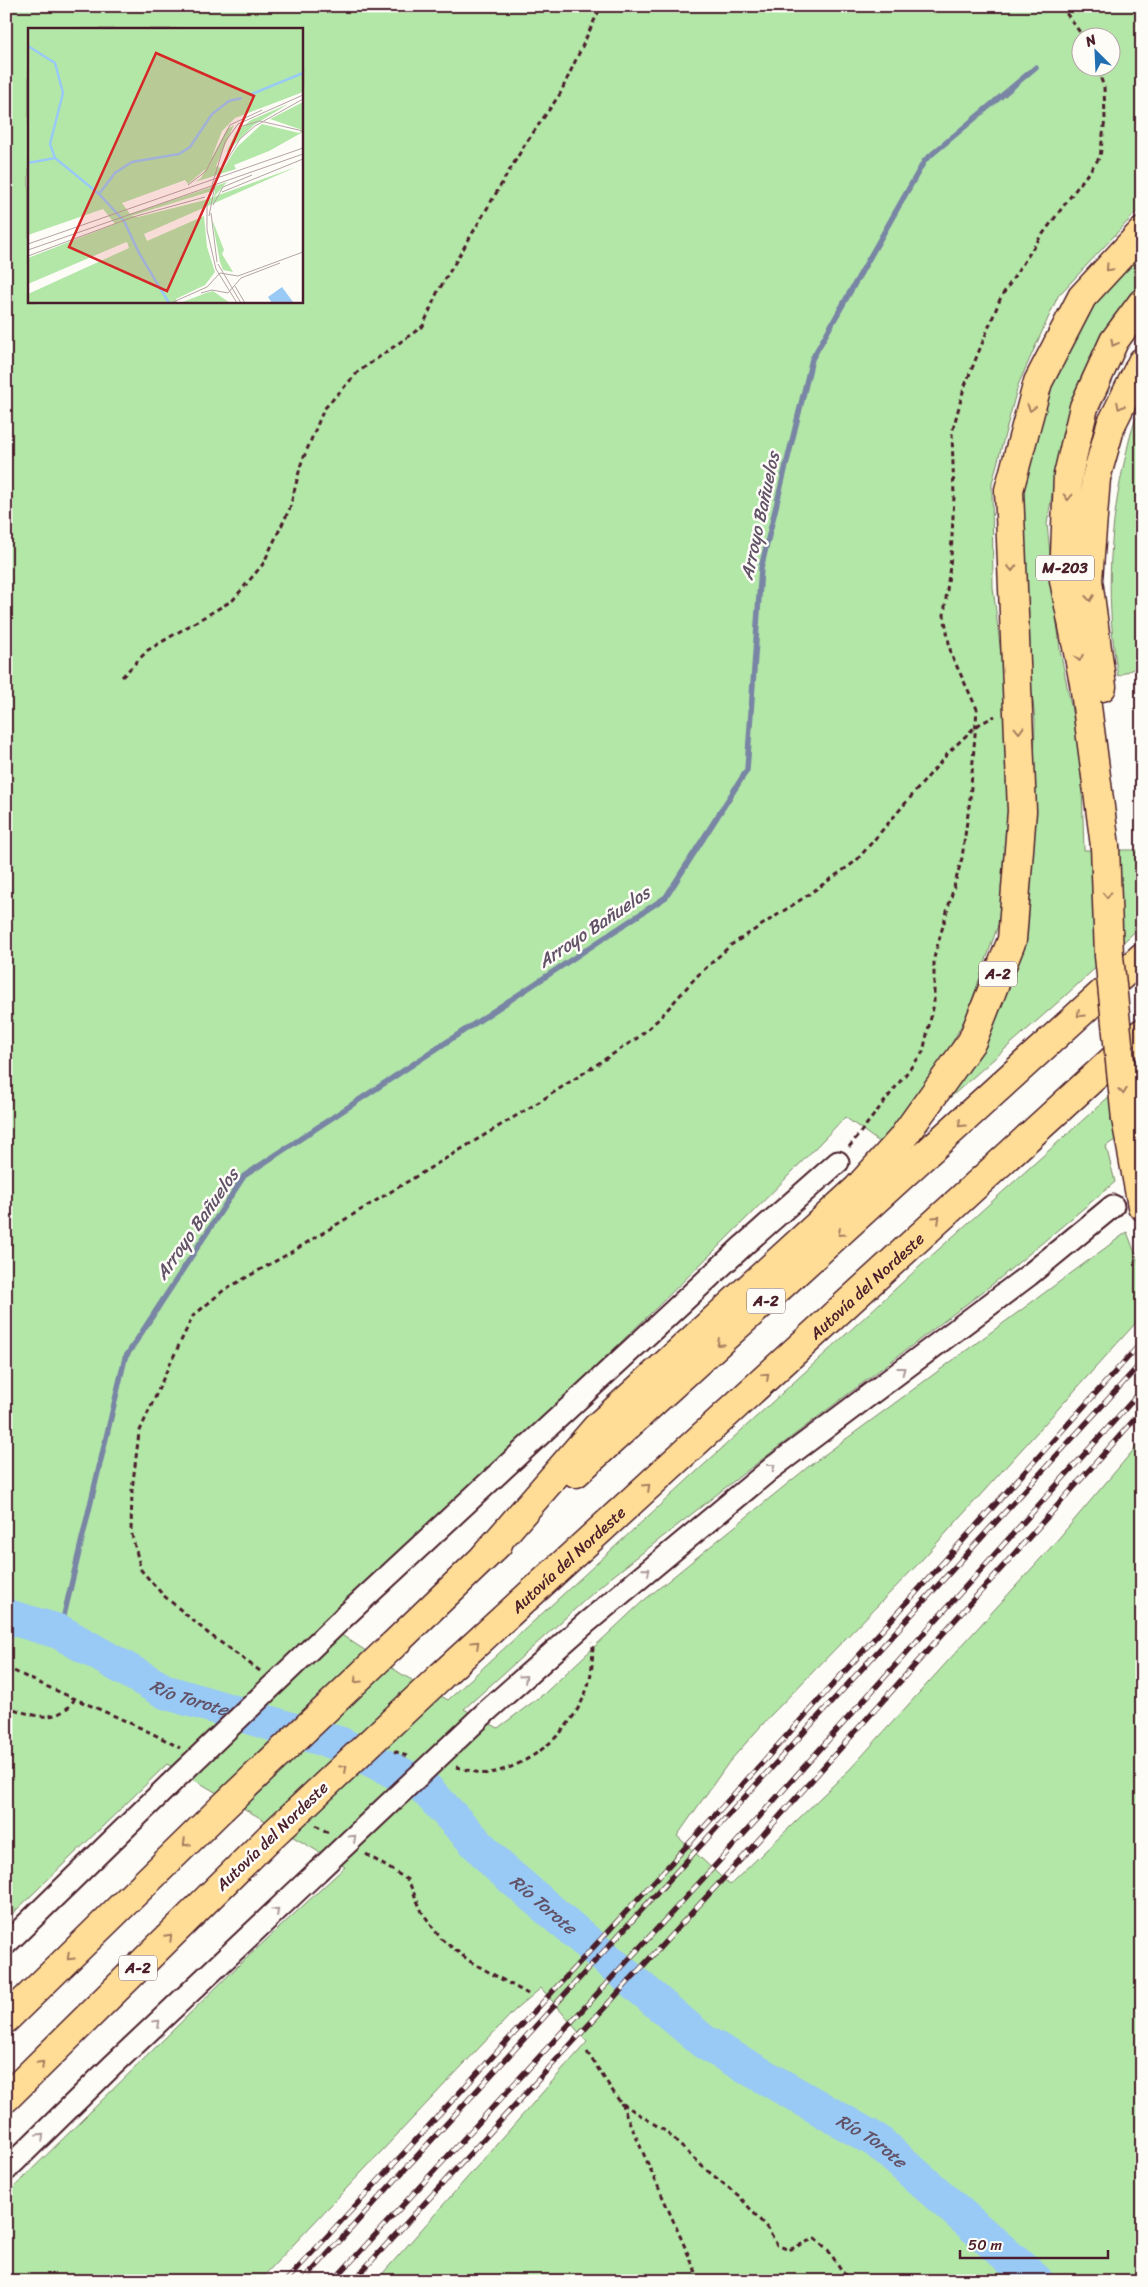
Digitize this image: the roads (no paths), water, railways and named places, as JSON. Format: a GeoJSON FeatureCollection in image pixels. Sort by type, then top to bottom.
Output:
{"type":"FeatureCollection","features":[{"type":"Feature","properties":{"kind":"highway","name":"A-2"},"geometry":{"type":"LineString","coordinates":[[485,1556],[597,1427],[857,1189],[901,1140],[972,1041],[1012,940],[1022,811],[1009,490],[1038,382],[1082,297],[1142,232]]}},
{"type":"Feature","properties":{"kind":"highway","name":"M-203"},"geometry":{"type":"LineString","coordinates":[[1142,303],[1114,341],[1084,407],[1068,475],[1064,580],[1084,683],[1105,846],[1109,956],[1126,1119],[1142,1206]]}},
{"type":"Feature","properties":{"kind":"highway"},"geometry":{"type":"LineString","coordinates":[[1105,846],[1110,750],[1088,580],[1096,478],[1111,425],[1142,362]]}},
{"type":"Feature","properties":{"kind":"highway","name":"A-2"},"geometry":{"type":"LineString","coordinates":[[6,2019],[221,1809],[485,1556],[1142,957]]}},
{"type":"Feature","properties":{"kind":"highway","name":"Autovía del Nordeste"},"geometry":{"type":"LineString","coordinates":[[6,2098],[270,1838],[440,1677],[1142,1033]]}},
{"type":"Feature","properties":{"kind":"street"},"geometry":{"type":"LineString","coordinates":[[6,1944],[168,1785],[345,1616],[744,1245],[838,1162]]}},
{"type":"Feature","properties":{"kind":"street"},"geometry":{"type":"LineString","coordinates":[[6,2170],[112,2066],[488,1710],[586,1623],[772,1468],[1029,1274],[1113,1206]]}},
{"type":"Feature","properties":{"kind":"waterway","name":"Arroyo Bañuelos"},"geometry":{"type":"LineString","coordinates":[[60,1632],[125,1358],[244,1176],[666,897],[747,770],[761,568],[812,359],[925,160],[1036,67]]}},
{"type":"Feature","properties":{"kind":"waterway","name":"Río Torote"},"geometry":{"type":"LineString","coordinates":[[6,1616],[60,1632],[166,1692],[340,1744],[422,1785],[498,1866],[704,2042],[877,2141],[1036,2281]]}},
{"type":"Feature","properties":{"kind":"railway"},"geometry":{"type":"LineString","coordinates":[[286,2281],[706,1825],[1142,1342]]}},
{"type":"Feature","properties":{"kind":"railway"},"geometry":{"type":"LineString","coordinates":[[303,2281],[1142,1362]]}},
{"type":"Feature","properties":{"kind":"railway"},"geometry":{"type":"LineString","coordinates":[[333,2281],[734,1845],[1142,1390]]}},
{"type":"Feature","properties":{"kind":"railway"},"geometry":{"type":"LineString","coordinates":[[353,2281],[745,1855],[1142,1411]]}}]}
